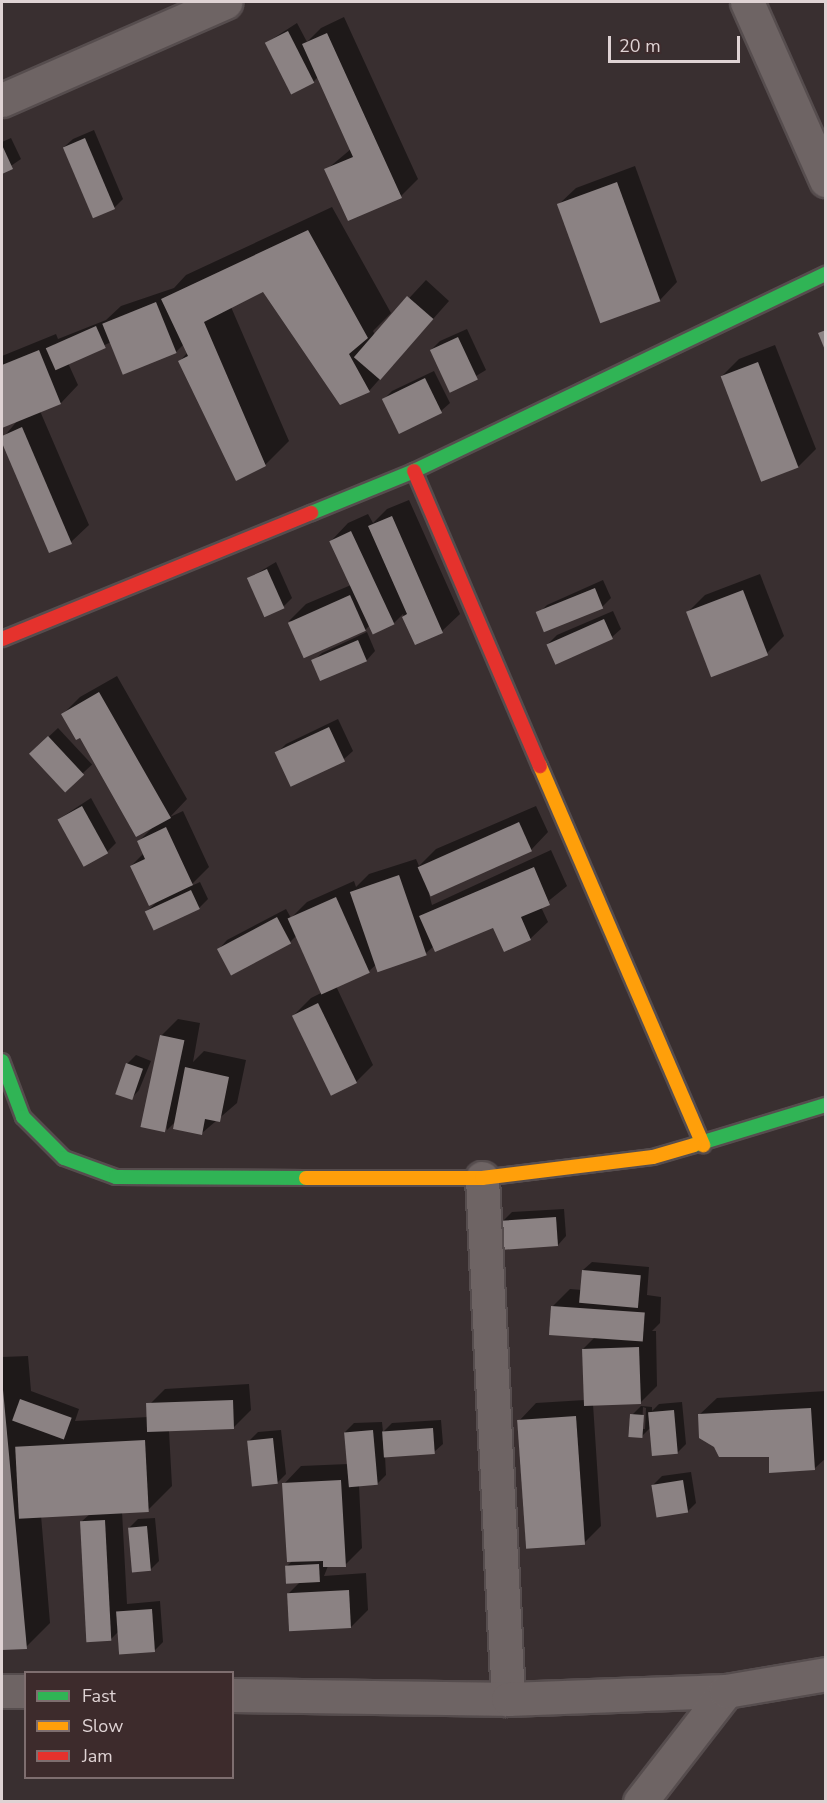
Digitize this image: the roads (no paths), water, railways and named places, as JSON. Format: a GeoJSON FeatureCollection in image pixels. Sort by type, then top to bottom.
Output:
{"type":"FeatureCollection","features":[{"type":"Feature","properties":{"kind":"street"},"geometry":{"type":"LineString","coordinates":[[2,100],[225,2]]}},
{"type":"Feature","properties":{"kind":"street"},"geometry":{"type":"LineString","coordinates":[[747,2],[825,180]]}},
{"type":"Feature","properties":{"kind":"street"},"geometry":{"type":"LineString","coordinates":[[2,639],[414,471],[825,274]]}},
{"type":"Feature","properties":{"kind":"street"},"geometry":{"type":"LineString","coordinates":[[414,471],[703,1145]]}},
{"type":"Feature","properties":{"kind":"street"},"geometry":{"type":"LineString","coordinates":[[2,1061],[23,1117],[42,1138],[64,1158],[116,1177],[482,1178],[653,1157],[703,1145],[825,1105]]}},
{"type":"Feature","properties":{"kind":"street"},"geometry":{"type":"LineString","coordinates":[[482,1178],[508,1699]]}},
{"type":"Feature","properties":{"kind":"street"},"geometry":{"type":"LineString","coordinates":[[234,1695],[508,1699],[726,1691],[825,1674]]}},
{"type":"Feature","properties":{"kind":"street"},"geometry":{"type":"LineString","coordinates":[[2,1691],[24,1691]]}},
{"type":"Feature","properties":{"kind":"street"},"geometry":{"type":"LineString","coordinates":[[640,1802],[726,1691]]}}]}
